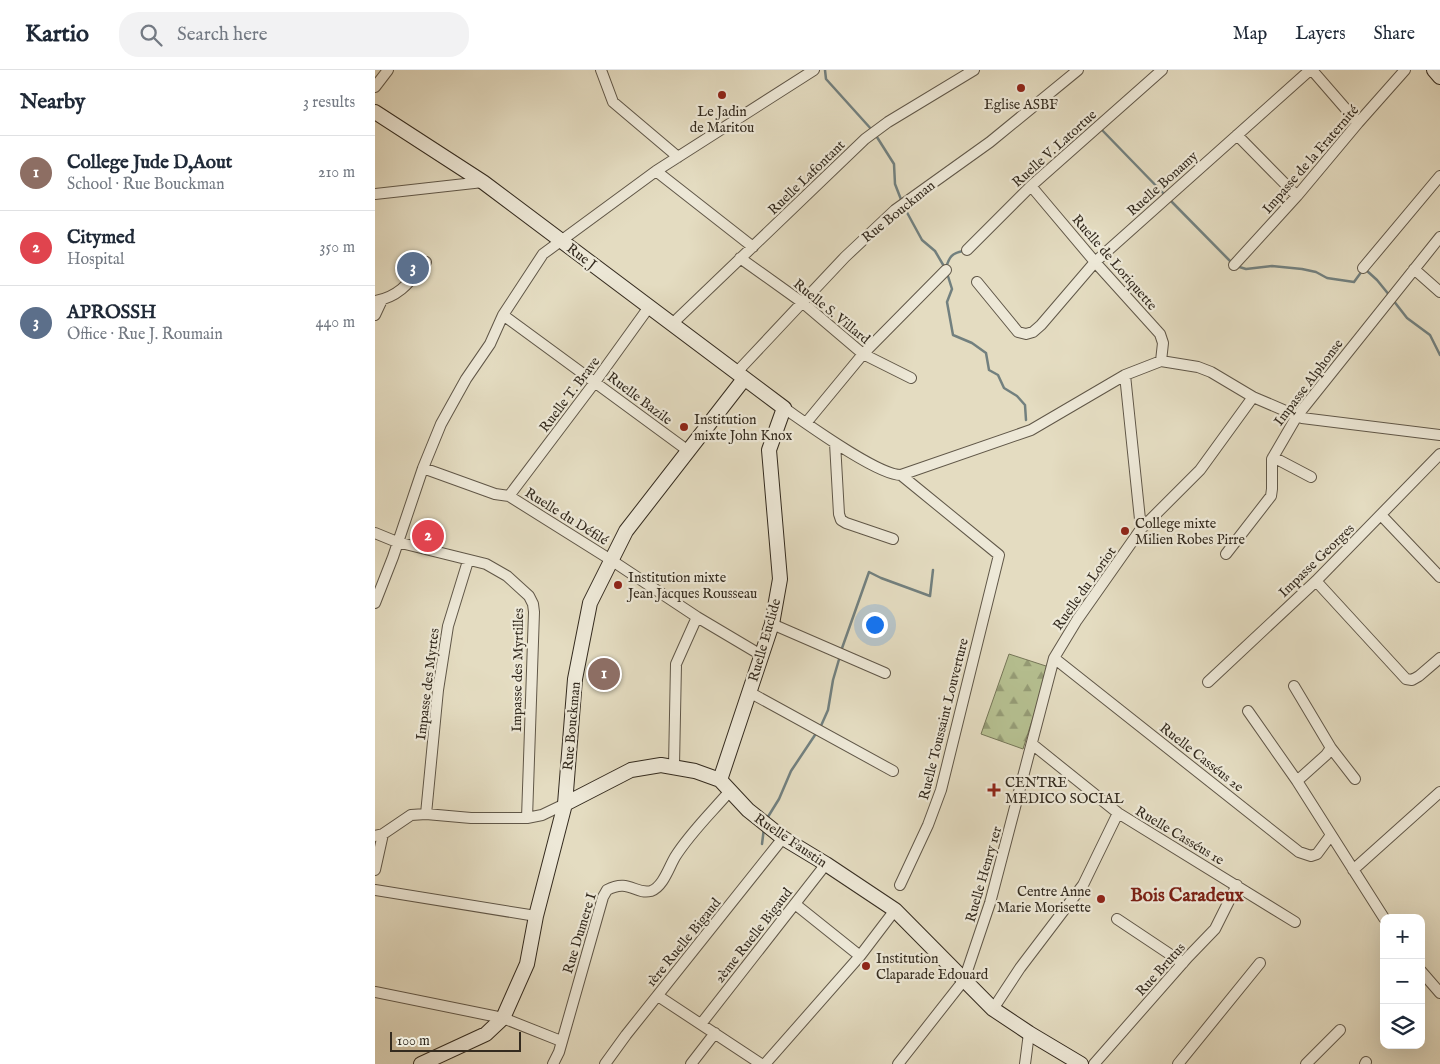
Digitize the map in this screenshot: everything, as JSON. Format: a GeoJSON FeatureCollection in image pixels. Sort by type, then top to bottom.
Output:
{"type":"FeatureCollection","features":[{"type":"Feature","properties":{"kind":"street"},"geometry":{"type":"LineString","coordinates":[[375,87],[388,70]]}},
{"type":"Feature","properties":{"kind":"street"},"geometry":{"type":"LineString","coordinates":[[601,70],[613,102],[678,156]]}},
{"type":"Feature","properties":{"kind":"street","name":"Ruelle Lafontant"},"geometry":{"type":"LineString","coordinates":[[672,324],[865,140],[888,122],[974,70]]}},
{"type":"Feature","properties":{"kind":"street","name":"Rue Bouckman"},"geometry":{"type":"LineString","coordinates":[[421,1064],[486,1034],[503,1018],[527,964],[565,804],[575,679],[590,602],[627,530],[740,376],[803,303],[859,243],[911,197],[990,142],[1078,70]]}},
{"type":"Feature","properties":{"kind":"street","name":"Ruelle V. Latortue"},"geometry":{"type":"LineString","coordinates":[[967,250],[1031,186],[1162,70]]}},
{"type":"Feature","properties":{"kind":"street"},"geometry":{"type":"LineString","coordinates":[[1311,70],[1358,122]]}},
{"type":"Feature","properties":{"kind":"street","name":"Ruelle Bonamy"},"geometry":{"type":"LineString","coordinates":[[977,282],[1018,332],[1026,334],[1033,332],[1095,262],[1311,70]]}},
{"type":"Feature","properties":{"kind":"street","name":"Impasse de la Fraternité"},"geometry":{"type":"LineString","coordinates":[[1234,265],[1297,196],[1358,122],[1405,70]]}},
{"type":"Feature","properties":{"kind":"street"},"geometry":{"type":"LineString","coordinates":[[1434,70],[1440,76]]}},
{"type":"Feature","properties":{"kind":"street"},"geometry":{"type":"LineString","coordinates":[[375,603],[393,557],[423,468],[441,424],[466,379],[491,344],[503,315],[543,254],[678,156],[812,71]]}},
{"type":"Feature","properties":{"kind":"street","name":"Rue J"},"geometry":{"type":"LineString","coordinates":[[375,112],[483,182],[784,408]]}},
{"type":"Feature","properties":{"kind":"street"},"geometry":{"type":"LineString","coordinates":[[1237,135],[1297,196]]}},
{"type":"Feature","properties":{"kind":"street"},"geometry":{"type":"LineString","coordinates":[[656,171],[753,247]]}},
{"type":"Feature","properties":{"kind":"street"},"geometry":{"type":"LineString","coordinates":[[1363,268],[1440,176]]}},
{"type":"Feature","properties":{"kind":"street"},"geometry":{"type":"LineString","coordinates":[[375,194],[483,182]]}},
{"type":"Feature","properties":{"kind":"street","name":"Ruelle de Loriquette"},"geometry":{"type":"LineString","coordinates":[[1031,186],[1095,262],[1160,334],[1163,343],[1161,361]]}},
{"type":"Feature","properties":{"kind":"street","name":"Impasse Alphonse"},"geometry":{"type":"LineString","coordinates":[[1226,554],[1271,496],[1273,489],[1271,462],[1299,417],[1440,237]]}},
{"type":"Feature","properties":{"kind":"street","name":"Ruelle S. Villard"},"geometry":{"type":"LineString","coordinates":[[740,258],[803,303],[863,354],[911,378]]}},
{"type":"Feature","properties":{"kind":"street"},"geometry":{"type":"LineString","coordinates":[[375,315],[379,301],[404,288],[425,262]]}},
{"type":"Feature","properties":{"kind":"street"},"geometry":{"type":"LineString","coordinates":[[1414,269],[1440,292]]}},
{"type":"Feature","properties":{"kind":"street"},"geometry":{"type":"LineString","coordinates":[[806,423],[863,354],[946,270]]}},
{"type":"Feature","properties":{"kind":"street","name":"Ruelle T. Brave"},"geometry":{"type":"LineString","coordinates":[[509,496],[649,307]]}},
{"type":"Feature","properties":{"kind":"street","name":"Ruelle Bazile"},"geometry":{"type":"LineString","coordinates":[[503,315],[687,450]]}},
{"type":"Feature","properties":{"kind":"street"},"geometry":{"type":"LineString","coordinates":[[784,408],[835,443],[890,474],[901,475],[1031,430],[1125,375],[1161,361],[1198,367],[1211,372],[1253,397],[1299,417],[1440,435]]}},
{"type":"Feature","properties":{"kind":"street"},"geometry":{"type":"LineString","coordinates":[[1125,375],[1141,529]]}},
{"type":"Feature","properties":{"kind":"street","name":"Ruelle du Loriot"},"geometry":{"type":"LineString","coordinates":[[1054,658],[1077,620],[1141,529],[1200,470],[1253,397]]}},
{"type":"Feature","properties":{"kind":"street","name":"Ruelle Euclide"},"geometry":{"type":"LineString","coordinates":[[720,780],[772,624],[780,580],[769,450],[784,408]]}},
{"type":"Feature","properties":{"kind":"street"},"geometry":{"type":"LineString","coordinates":[[835,443],[839,514],[841,520],[893,540]]}},
{"type":"Feature","properties":{"kind":"street","name":"Impasse Georges"},"geometry":{"type":"LineString","coordinates":[[1208,682],[1316,581],[1440,454]]}},
{"type":"Feature","properties":{"kind":"street"},"geometry":{"type":"LineString","coordinates":[[1273,457],[1311,477]]}},
{"type":"Feature","properties":{"kind":"street","name":"Ruelle du Défilé"},"geometry":{"type":"LineString","coordinates":[[423,468],[495,494],[509,496],[611,560],[697,618],[761,655]]}},
{"type":"Feature","properties":{"kind":"street","name":"Ruelle Toussaint Louverture"},"geometry":{"type":"LineString","coordinates":[[900,885],[928,825],[941,790],[999,555],[901,475]]}},
{"type":"Feature","properties":{"kind":"street"},"geometry":{"type":"LineString","coordinates":[[1381,515],[1440,577]]}},
{"type":"Feature","properties":{"kind":"street","name":"Impasse des Myrtilles"},"geometry":{"type":"LineString","coordinates":[[375,533],[397,542],[486,564],[507,576],[529,596],[533,604],[533,653],[527,818]]}},
{"type":"Feature","properties":{"kind":"street","name":"Impasse des Myrtes"},"geometry":{"type":"LineString","coordinates":[[426,814],[438,690],[447,626],[468,561]]}},
{"type":"Feature","properties":{"kind":"street"},"geometry":{"type":"LineString","coordinates":[[1316,581],[1406,679],[1412,680],[1419,676],[1440,658]]}},
{"type":"Feature","properties":{"kind":"street"},"geometry":{"type":"LineString","coordinates":[[674,766],[676,664],[697,618]]}},
{"type":"Feature","properties":{"kind":"street"},"geometry":{"type":"LineString","coordinates":[[772,624],[885,673]]}},
{"type":"Feature","properties":{"kind":"street","name":"Ruelle Henry 1er"},"geometry":{"type":"LineString","coordinates":[[898,1064],[964,980],[990,903],[1054,658]]}},
{"type":"Feature","properties":{"kind":"street","name":"Ruelle Casséus 2e"},"geometry":{"type":"LineString","coordinates":[[1054,658],[1299,852],[1311,856],[1317,854],[1331,835]]}},
{"type":"Feature","properties":{"kind":"street"},"geometry":{"type":"LineString","coordinates":[[1294,686],[1331,748],[1355,778]]}},
{"type":"Feature","properties":{"kind":"street"},"geometry":{"type":"LineString","coordinates":[[749,692],[893,772]]}},
{"type":"Feature","properties":{"kind":"street"},"geometry":{"type":"LineString","coordinates":[[1248,711],[1297,781],[1381,914]]}},
{"type":"Feature","properties":{"kind":"street","name":"Ruelle Casséus 1e"},"geometry":{"type":"LineString","coordinates":[[1032,744],[1118,814],[1295,922]]}},
{"type":"Feature","properties":{"kind":"street"},"geometry":{"type":"LineString","coordinates":[[1297,781],[1326,755],[1331,748]]}},
{"type":"Feature","properties":{"kind":"street"},"geometry":{"type":"LineString","coordinates":[[375,870],[379,835],[411,815],[527,818],[542,815],[631,770],[661,765],[695,770],[720,780]]}},
{"type":"Feature","properties":{"kind":"street","name":"Ruelle Faustin"},"geometry":{"type":"LineString","coordinates":[[720,780],[729,792],[764,824],[895,910],[993,1009],[1029,1034],[1081,1064]]}},
{"type":"Feature","properties":{"kind":"street","name":"Rue Dumere I"},"geometry":{"type":"LineString","coordinates":[[553,1064],[559,1052],[603,897],[607,890],[622,885],[644,891],[653,890],[659,886],[676,856],[729,792]]}},
{"type":"Feature","properties":{"kind":"street"},"geometry":{"type":"LineString","coordinates":[[1353,870],[1440,792]]}},
{"type":"Feature","properties":{"kind":"street"},"geometry":{"type":"LineString","coordinates":[[993,1009],[1020,968],[1083,885],[1118,814]]}},
{"type":"Feature","properties":{"kind":"street","name":"1ère Ruelle Bigaud"},"geometry":{"type":"LineString","coordinates":[[605,1064],[783,838]]}},
{"type":"Feature","properties":{"kind":"street","name":"2ème Ruelle Bigaud"},"geometry":{"type":"LineString","coordinates":[[701,1024],[826,864]]}},
{"type":"Feature","properties":{"kind":"street","name":"Rue Brutus"},"geometry":{"type":"LineString","coordinates":[[1094,1064],[1215,929],[1237,885]]}},
{"type":"Feature","properties":{"kind":"street"},"geometry":{"type":"LineString","coordinates":[[375,890],[537,916]]}},
{"type":"Feature","properties":{"kind":"street"},"geometry":{"type":"LineString","coordinates":[[795,904],[860,956]]}},
{"type":"Feature","properties":{"kind":"street"},"geometry":{"type":"LineString","coordinates":[[658,996],[763,1064],[860,956],[895,910]]}},
{"type":"Feature","properties":{"kind":"street"},"geometry":{"type":"LineString","coordinates":[[1117,919],[1183,963]]}},
{"type":"Feature","properties":{"kind":"street"},"geometry":{"type":"LineString","coordinates":[[1178,1064],[1260,963]]}},
{"type":"Feature","properties":{"kind":"street"},"geometry":{"type":"LineString","coordinates":[[1425,975],[1440,993]]}},
{"type":"Feature","properties":{"kind":"street"},"geometry":{"type":"LineString","coordinates":[[375,992],[503,1018],[561,1041]]}},
{"type":"Feature","properties":{"kind":"street"},"geometry":{"type":"LineString","coordinates":[[1306,1064],[1340,1030]]}},
{"type":"Feature","properties":{"kind":"street"},"geometry":{"type":"LineString","coordinates":[[691,1064],[715,1033]]}},
{"type":"Feature","properties":{"kind":"street"},"geometry":{"type":"LineString","coordinates":[[1025,1064],[1029,1034]]}},
{"type":"Feature","properties":{"kind":"green space"},"geometry":{"type":"Polygon","coordinates":[[[1009,654],[1049,667],[1023,749],[981,734],[1009,654]]]}},
{"type":"Feature","properties":{"kind":"waterway"},"geometry":{"type":"LineString","coordinates":[[825,70],[826,79],[872,130]]}},
{"type":"Feature","properties":{"kind":"waterway"},"geometry":{"type":"LineString","coordinates":[[1101,129],[1165,195]]}},
{"type":"Feature","properties":{"kind":"waterway"},"geometry":{"type":"LineString","coordinates":[[875,134],[894,164],[895,184],[902,202]]}},
{"type":"Feature","properties":{"kind":"waterway"},"geometry":{"type":"LineString","coordinates":[[1169,199],[1232,263]]}},
{"type":"Feature","properties":{"kind":"waterway"},"geometry":{"type":"LineString","coordinates":[[904,207],[922,240],[935,251],[945,268]]}},
{"type":"Feature","properties":{"kind":"waterway"},"geometry":{"type":"LineString","coordinates":[[946,268],[951,256],[963,251]]}},
{"type":"Feature","properties":{"kind":"waterway"},"geometry":{"type":"LineString","coordinates":[[1236,266],[1246,269],[1272,266],[1302,269],[1316,272],[1327,278],[1354,282],[1362,271]]}},
{"type":"Feature","properties":{"kind":"waterway"},"geometry":{"type":"LineString","coordinates":[[1366,270],[1390,296]]}},
{"type":"Feature","properties":{"kind":"waterway"},"geometry":{"type":"LineString","coordinates":[[947,273],[952,289],[947,302],[953,335],[972,343],[986,353],[989,370],[998,375],[1004,388],[1017,396],[1025,405],[1026,420]]}},
{"type":"Feature","properties":{"kind":"waterway"},"geometry":{"type":"LineString","coordinates":[[1393,300],[1407,318],[1430,335],[1440,355]]}},
{"type":"Feature","properties":{"kind":"waterway"},"geometry":{"type":"LineString","coordinates":[[841,651],[869,572],[930,596],[933,570]]}},
{"type":"Feature","properties":{"kind":"waterway"},"geometry":{"type":"LineString","coordinates":[[820,728],[828,710],[833,680],[840,656]]}},
{"type":"Feature","properties":{"kind":"waterway"},"geometry":{"type":"LineString","coordinates":[[766,820],[779,799],[791,771],[817,732]]}},
{"type":"Feature","properties":{"kind":"waterway"},"geometry":{"type":"LineString","coordinates":[[762,844],[764,828]]}},
{"type":"Feature","properties":{"kind":"place","name":"Eglise ASBF"},"geometry":{"type":"Point","coordinates":[1021,88]}},
{"type":"Feature","properties":{"kind":"place","name":"Le Jadin de Maritou"},"geometry":{"type":"Point","coordinates":[722,95]}},
{"type":"Feature","properties":{"kind":"place","name":"APROSSH"},"geometry":{"type":"Point","coordinates":[413,268]}},
{"type":"Feature","properties":{"kind":"place","name":"Institution mixte John Knox"},"geometry":{"type":"Point","coordinates":[684,427]}},
{"type":"Feature","properties":{"kind":"place","name":"College mixte Milien Robes Pirre"},"geometry":{"type":"Point","coordinates":[1125,531]}},
{"type":"Feature","properties":{"kind":"place","name":"Citymed"},"geometry":{"type":"Point","coordinates":[428,536]}},
{"type":"Feature","properties":{"kind":"place","name":"Institution mixte Jean Jacques Rousseau"},"geometry":{"type":"Point","coordinates":[618,585]}},
{"type":"Feature","properties":{"kind":"place","name":"College Jude D,Aout"},"geometry":{"type":"Point","coordinates":[604,674]}},
{"type":"Feature","properties":{"kind":"place","name":"CENTRE MEDICO SOCIAL"},"geometry":{"type":"Point","coordinates":[994,790]}},
{"type":"Feature","properties":{"kind":"place","name":"Centre Anne Marie Morisette"},"geometry":{"type":"Point","coordinates":[1101,899]}},
{"type":"Feature","properties":{"kind":"place","name":"Institution Claparade Edouard"},"geometry":{"type":"Point","coordinates":[866,966]}},
{"type":"Feature","properties":{"kind":"district","name":"Bois Caradeux"},"geometry":{"type":"Point","coordinates":[1187,894]}}]}
